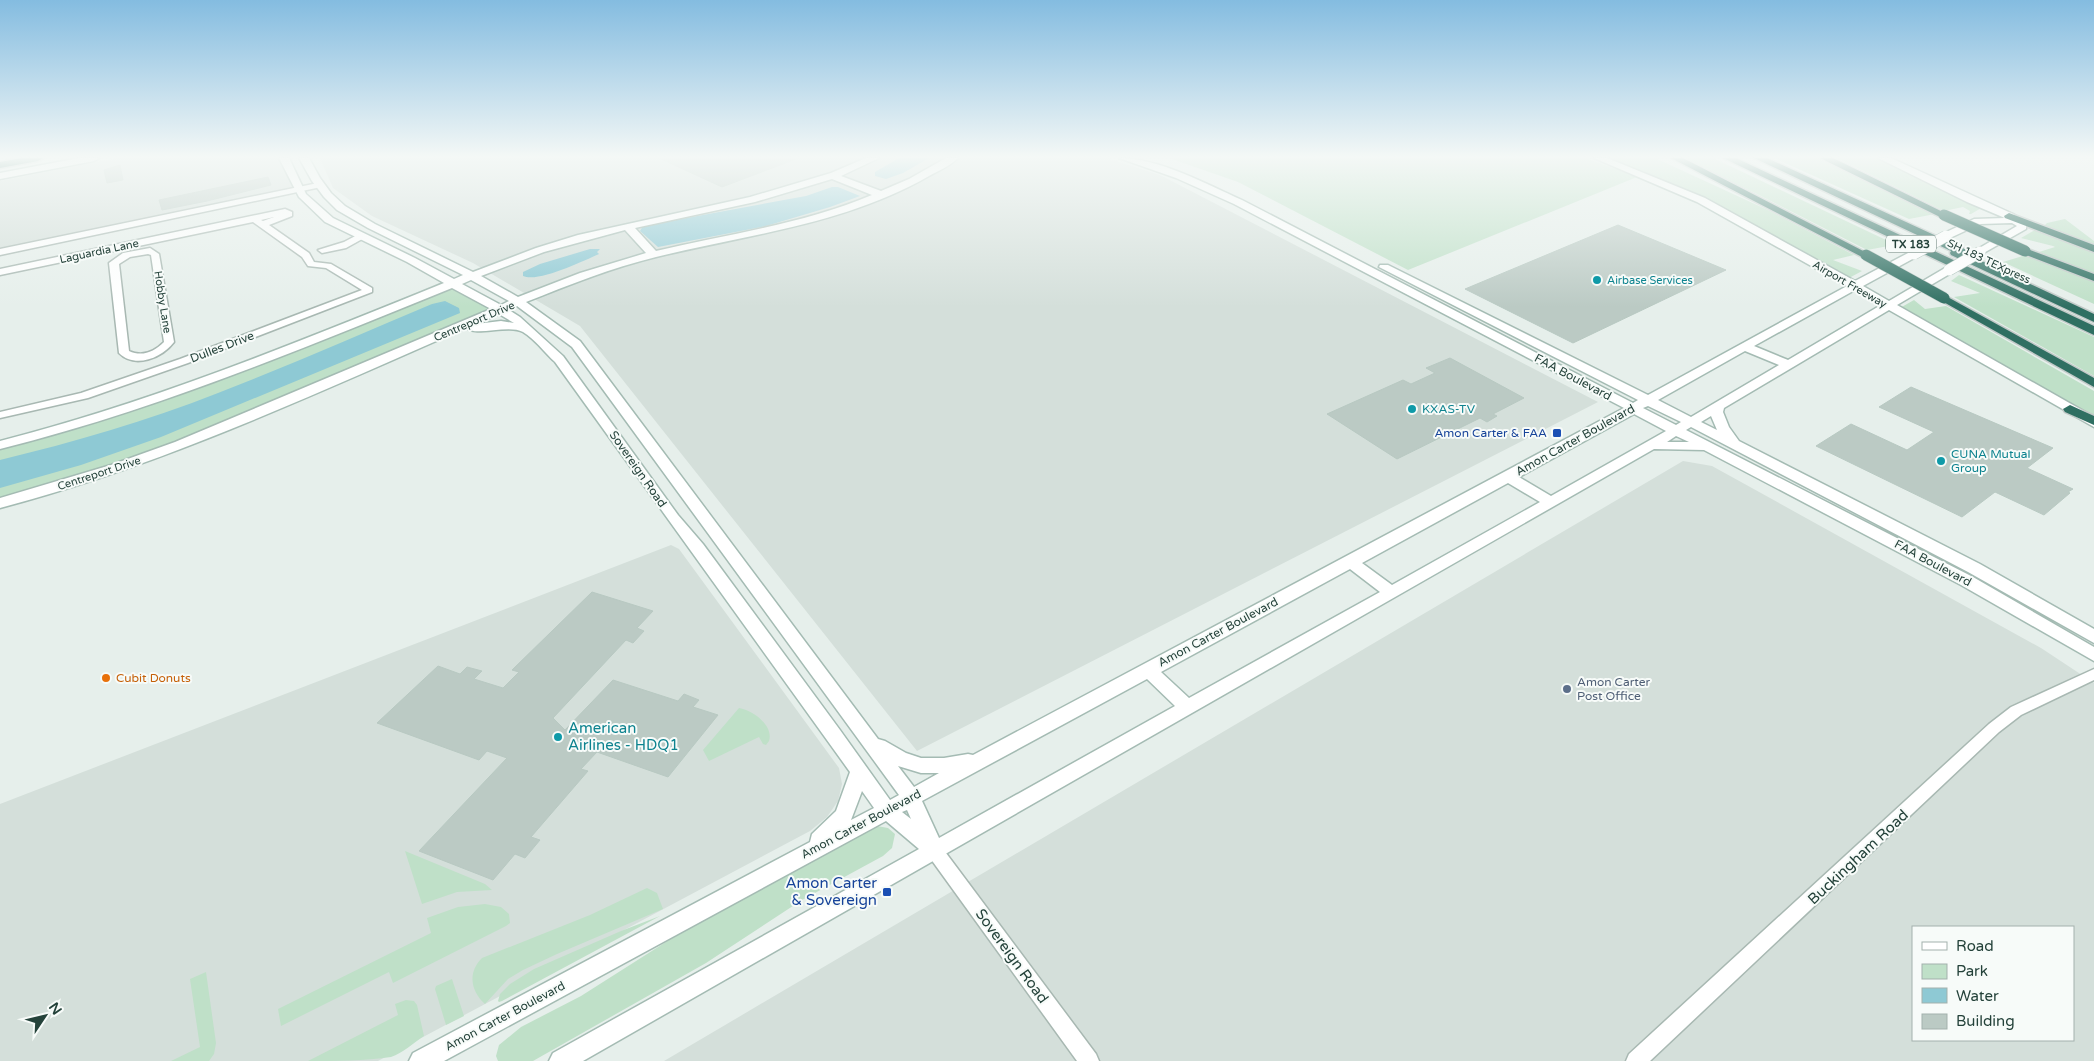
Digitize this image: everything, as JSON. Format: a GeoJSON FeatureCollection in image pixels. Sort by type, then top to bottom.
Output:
{"type":"FeatureCollection","features":[{"type":"Feature","properties":{"kind":"highway"},"geometry":{"type":"LineString","coordinates":[[1774,208],[1866,255],[2094,383]]}},
{"type":"Feature","properties":{"kind":"highway","name":"TX 183"},"geometry":{"type":"LineString","coordinates":[[1833,208],[2094,330]]}},
{"type":"Feature","properties":{"kind":"highway","name":"SH 183 TEXpress"},"geometry":{"type":"LineString","coordinates":[[1844,208],[2094,324]]}},
{"type":"Feature","properties":{"kind":"highway","name":"SH 183 TEXpress"},"geometry":{"type":"LineString","coordinates":[[1856,208],[2094,318]]}},
{"type":"Feature","properties":{"kind":"highway","name":"TX 183"},"geometry":{"type":"LineString","coordinates":[[1867,208],[2094,312]]}},
{"type":"Feature","properties":{"kind":"highway"},"geometry":{"type":"LineString","coordinates":[[1928,208],[2025,251],[2094,278]]}},
{"type":"Feature","properties":{"kind":"highway"},"geometry":{"type":"LineString","coordinates":[[2009,216],[2094,249]]}},
{"type":"Feature","properties":{"kind":"street"},"geometry":{"type":"LineString","coordinates":[[0,252],[211,208]]}},
{"type":"Feature","properties":{"kind":"street","name":"Sovereign Road"},"geometry":{"type":"LineString","coordinates":[[316,208],[330,220],[411,260],[501,310],[527,329],[559,359],[673,518],[698,548],[886,810],[934,850]]}},
{"type":"Feature","properties":{"kind":"street","name":"Sovereign Road"},"geometry":{"type":"LineString","coordinates":[[341,208],[378,230],[408,242],[517,302],[547,321],[576,344],[912,797],[934,850],[1089,1061]]}},
{"type":"Feature","properties":{"kind":"street"},"geometry":{"type":"LineString","coordinates":[[0,445],[83,424],[181,391],[563,242],[627,226],[717,208]]}},
{"type":"Feature","properties":{"kind":"street","name":"Centreport Drive"},"geometry":{"type":"LineString","coordinates":[[0,503],[116,468],[180,445],[517,302],[609,267],[652,254],[784,226],[846,208]]}},
{"type":"Feature","properties":{"kind":"street","name":"FAA Boulevard"},"geometry":{"type":"LineString","coordinates":[[1249,208],[1967,581],[2094,654]]}},
{"type":"Feature","properties":{"kind":"street","name":"FAA Boulevard"},"geometry":{"type":"LineString","coordinates":[[1269,208],[1822,488],[1974,568],[2094,637]]}},
{"type":"Feature","properties":{"kind":"street","name":"Airport Freeway"},"geometry":{"type":"LineString","coordinates":[[1714,208],[2094,422]]}},
{"type":"Feature","properties":{"kind":"street"},"geometry":{"type":"LineString","coordinates":[[1989,208],[2009,216]]}},
{"type":"Feature","properties":{"kind":"street","name":"Laguardia Lane"},"geometry":{"type":"LineString","coordinates":[[0,272],[133,248],[285,212],[289,214],[262,224]]}},
{"type":"Feature","properties":{"kind":"street","name":"Amon Carter Boulevard"},"geometry":{"type":"LineString","coordinates":[[2009,216],[2019,222]]}},
{"type":"Feature","properties":{"kind":"street"},"geometry":{"type":"LineString","coordinates":[[254,219],[262,224]]}},
{"type":"Feature","properties":{"kind":"street","name":"Amon Carter Boulevard"},"geometry":{"type":"LineString","coordinates":[[421,1061],[1147,669],[1508,477],[1946,236],[1978,221],[2019,222],[2034,226]]}},
{"type":"Feature","properties":{"kind":"street"},"geometry":{"type":"LineString","coordinates":[[561,1061],[1187,707],[1391,594],[1719,406],[2020,230],[2022,227],[2019,222]]}},
{"type":"Feature","properties":{"kind":"street","name":"Dulles Drive"},"geometry":{"type":"LineString","coordinates":[[0,415],[84,396],[148,374],[370,290],[328,266],[311,264],[306,256],[262,224]]}},
{"type":"Feature","properties":{"kind":"street"},"geometry":{"type":"LineString","coordinates":[[627,226],[652,254]]}},
{"type":"Feature","properties":{"kind":"street"},"geometry":{"type":"LineString","coordinates":[[361,236],[378,230]]}},
{"type":"Feature","properties":{"kind":"street"},"geometry":{"type":"LineString","coordinates":[[133,248],[114,263],[124,353],[131,357],[145,358],[148,374]]}},
{"type":"Feature","properties":{"kind":"street","name":"Hobby Lane"},"geometry":{"type":"LineString","coordinates":[[133,248],[150,251],[155,254],[169,342],[164,349],[145,358]]}},
{"type":"Feature","properties":{"kind":"street"},"geometry":{"type":"LineString","coordinates":[[444,261],[456,264],[479,265],[521,257]]}},
{"type":"Feature","properties":{"kind":"street"},"geometry":{"type":"LineString","coordinates":[[411,260],[429,276],[430,281],[422,294],[412,300]]}},
{"type":"Feature","properties":{"kind":"street"},"geometry":{"type":"LineString","coordinates":[[1814,263],[1832,280],[1834,292],[1828,300]]}},
{"type":"Feature","properties":{"kind":"street"},"geometry":{"type":"LineString","coordinates":[[1385,278],[1398,274]]}},
{"type":"Feature","properties":{"kind":"street"},"geometry":{"type":"LineString","coordinates":[[547,321],[545,300],[560,285]]}},
{"type":"Feature","properties":{"kind":"street"},"geometry":{"type":"LineString","coordinates":[[1858,324],[1876,319],[1891,318],[1922,326]]}},
{"type":"Feature","properties":{"kind":"street"},"geometry":{"type":"LineString","coordinates":[[428,341],[489,325],[513,325],[527,329]]}},
{"type":"Feature","properties":{"kind":"street"},"geometry":{"type":"LineString","coordinates":[[1745,346],[1788,365]]}},
{"type":"Feature","properties":{"kind":"street"},"geometry":{"type":"LineString","coordinates":[[1719,406],[1716,412],[1718,420],[1735,445]]}},
{"type":"Feature","properties":{"kind":"street"},"geometry":{"type":"LineString","coordinates":[[1649,445],[1685,445],[1723,454]]}},
{"type":"Feature","properties":{"kind":"street"},"geometry":{"type":"LineString","coordinates":[[1508,477],[1551,502]]}},
{"type":"Feature","properties":{"kind":"street"},"geometry":{"type":"LineString","coordinates":[[1350,561],[1391,594]]}},
{"type":"Feature","properties":{"kind":"street"},"geometry":{"type":"LineString","coordinates":[[1147,669],[1187,707]]}},
{"type":"Feature","properties":{"kind":"street","name":"Buckingham Road"},"geometry":{"type":"LineString","coordinates":[[1636,1061],[1766,943],[1994,728],[2016,711],[2094,674]]}},
{"type":"Feature","properties":{"kind":"street"},"geometry":{"type":"LineString","coordinates":[[851,715],[887,751],[895,757],[916,764],[935,766],[959,763],[991,754]]}},
{"type":"Feature","properties":{"kind":"street"},"geometry":{"type":"LineString","coordinates":[[801,856],[828,833],[844,815],[859,772]]}},
{"type":"Feature","properties":{"kind":"shaded area"},"geometry":{"type":"Polygon","coordinates":[[[0,208],[205,208],[0,250],[0,208]]]}},
{"type":"Feature","properties":{"kind":"shaded area"},"geometry":{"type":"Polygon","coordinates":[[[360,208],[1223,208],[1598,402],[917,751],[580,326],[473,263],[372,216],[360,208]]]}},
{"type":"Feature","properties":{"kind":"shaded area"},"geometry":{"type":"Polygon","coordinates":[[[1683,461],[1712,466],[2041,648],[2094,683],[2094,1061],[664,1061],[1683,461]]]}},
{"type":"Feature","properties":{"kind":"shaded area"},"geometry":{"type":"Polygon","coordinates":[[[671,545],[679,549],[839,768],[842,784],[838,801],[827,817],[810,831],[378,1061],[0,1061],[0,804],[671,545]]]}},
{"type":"Feature","properties":{"kind":"green space"},"geometry":{"type":"Polygon","coordinates":[[[1287,208],[1562,208],[1408,270],[1287,208]]]}},
{"type":"Feature","properties":{"kind":"green space"},"geometry":{"type":"Polygon","coordinates":[[[1722,208],[1762,208],[1854,255],[1833,260],[1862,271],[1849,278],[1722,208]]]}},
{"type":"Feature","properties":{"kind":"green space"},"geometry":{"type":"Polygon","coordinates":[[[1784,208],[1817,208],[1905,249],[1894,245],[1867,250],[1784,208]]]}},
{"type":"Feature","properties":{"kind":"green space"},"geometry":{"type":"Polygon","coordinates":[[[1884,208],[1921,208],[1935,214],[1909,219],[1884,208]]]}},
{"type":"Feature","properties":{"kind":"green space"},"geometry":{"type":"Polygon","coordinates":[[[1937,208],[1961,208],[1944,211],[1937,208]]]}},
{"type":"Feature","properties":{"kind":"green space"},"geometry":{"type":"Polygon","coordinates":[[[1964,208],[1982,208],[1969,214],[1970,211],[1964,208]]]}},
{"type":"Feature","properties":{"kind":"green space"},"geometry":{"type":"Polygon","coordinates":[[[2065,219],[2094,241],[2094,246],[2043,227],[2047,223],[2065,219]]]}},
{"type":"Feature","properties":{"kind":"green space"},"geometry":{"type":"Polygon","coordinates":[[[2035,230],[2094,251],[2094,274],[2039,252],[2055,247],[2053,246],[2021,238],[2035,230]]]}},
{"type":"Feature","properties":{"kind":"green space"},"geometry":{"type":"Polygon","coordinates":[[[2026,255],[2094,282],[2094,304],[2003,262],[2026,255]]]}},
{"type":"Feature","properties":{"kind":"green space"},"geometry":{"type":"Polygon","coordinates":[[[1959,275],[2094,337],[2094,376],[1954,297],[1980,293],[1951,281],[1959,275]]]}},
{"type":"Feature","properties":{"kind":"green space"},"geometry":{"type":"Polygon","coordinates":[[[452,288],[490,309],[192,436],[112,465],[0,498],[0,448],[55,434],[163,401],[452,288]]]}},
{"type":"Feature","properties":{"kind":"green space"},"geometry":{"type":"Polygon","coordinates":[[[1914,300],[1925,309],[1946,306],[2094,391],[2094,417],[1900,308],[1914,300]]]}},
{"type":"Feature","properties":{"kind":"green space"},"geometry":{"type":"Polygon","coordinates":[[[739,708],[756,715],[765,724],[770,735],[769,741],[766,745],[763,744],[759,737],[709,761],[703,750],[739,708]]]}},
{"type":"Feature","properties":{"kind":"green space"},"geometry":{"type":"Polygon","coordinates":[[[877,826],[888,828],[895,834],[892,848],[883,856],[802,900],[706,963],[533,1061],[498,1061],[496,1056],[499,1045],[521,1027],[581,996],[677,935],[855,836],[877,826]]]}},
{"type":"Feature","properties":{"kind":"green space"},"geometry":{"type":"Polygon","coordinates":[[[405,851],[485,884],[492,890],[457,892],[422,904],[405,851]]]}},
{"type":"Feature","properties":{"kind":"green space"},"geometry":{"type":"Polygon","coordinates":[[[647,888],[657,893],[663,909],[523,970],[508,979],[485,1004],[480,999],[474,988],[473,976],[477,964],[482,958],[590,915],[647,888]]]}},
{"type":"Feature","properties":{"kind":"green space"},"geometry":{"type":"Polygon","coordinates":[[[485,904],[501,907],[509,914],[510,923],[393,983],[389,972],[281,1026],[278,1009],[431,933],[427,918],[458,907],[485,904]]]}},
{"type":"Feature","properties":{"kind":"green space"},"geometry":{"type":"Polygon","coordinates":[[[660,916],[502,1001],[498,1001],[500,994],[510,984],[534,969],[660,916]]]}},
{"type":"Feature","properties":{"kind":"green space"},"geometry":{"type":"Polygon","coordinates":[[[206,972],[216,1043],[214,1054],[209,1061],[171,1061],[200,1047],[190,979],[206,972]]]}},
{"type":"Feature","properties":{"kind":"green space"},"geometry":{"type":"Polygon","coordinates":[[[452,979],[464,1016],[446,1025],[435,989],[436,986],[452,979]]]}},
{"type":"Feature","properties":{"kind":"green space"},"geometry":{"type":"Polygon","coordinates":[[[406,1000],[414,1001],[417,1005],[424,1036],[404,1050],[391,1057],[308,1061],[398,1015],[395,1004],[406,1000]]]}},
{"type":"Feature","properties":{"kind":"water"},"geometry":{"type":"Polygon","coordinates":[[[743,208],[828,208],[766,226],[658,247],[640,231],[643,226],[743,208]]]}},
{"type":"Feature","properties":{"kind":"water"},"geometry":{"type":"Polygon","coordinates":[[[590,249],[600,249],[597,252],[599,254],[549,274],[530,277],[523,276],[523,272],[540,264],[590,249]]]}},
{"type":"Feature","properties":{"kind":"water"},"geometry":{"type":"Polygon","coordinates":[[[445,301],[459,308],[460,313],[161,437],[81,465],[0,488],[0,460],[55,446],[164,413],[272,372],[432,304],[445,301]]]}},
{"type":"Feature","properties":{"kind":"building"},"geometry":{"type":"Polygon","coordinates":[[[161,208],[174,208],[162,210],[161,208]]]}},
{"type":"Feature","properties":{"kind":"building","name":"Airbase Services"},"geometry":{"type":"Polygon","coordinates":[[[1618,225],[1726,270],[1573,343],[1465,289],[1618,225]]]}},
{"type":"Feature","properties":{"kind":"building","name":"KXAS-TV"},"geometry":{"type":"Polygon","coordinates":[[[1450,358],[1524,398],[1493,414],[1497,416],[1487,422],[1480,418],[1397,459],[1327,414],[1403,380],[1411,384],[1435,373],[1426,368],[1450,358]]]}},
{"type":"Feature","properties":{"kind":"building","name":"CUNA Mutual Group"},"geometry":{"type":"Polygon","coordinates":[[[1911,387],[2053,448],[2027,468],[2073,489],[2044,515],[1995,492],[1962,517],[1816,446],[1851,424],[1907,450],[1934,432],[1879,407],[1911,387]]]}},
{"type":"Feature","properties":{"kind":"building","name":"American Airlines - HDQ1"},"geometry":{"type":"Polygon","coordinates":[[[592,592],[653,611],[637,628],[644,631],[633,643],[626,640],[553,718],[565,730],[613,680],[678,701],[684,694],[699,700],[693,707],[718,715],[668,777],[597,752],[581,769],[588,771],[531,837],[540,840],[525,858],[515,854],[493,880],[419,851],[507,758],[487,751],[479,760],[377,723],[438,666],[460,674],[467,667],[482,671],[474,679],[503,688],[519,672],[512,670],[592,592]]]}},
{"type":"Feature","properties":{"kind":"place","name":"Airbase Services"},"geometry":{"type":"Point","coordinates":[1597,280]}},
{"type":"Feature","properties":{"kind":"place","name":"KXAS-TV"},"geometry":{"type":"Point","coordinates":[1412,409]}},
{"type":"Feature","properties":{"kind":"place","name":"Amon Carter & FAA"},"geometry":{"type":"Point","coordinates":[1557,433]}},
{"type":"Feature","properties":{"kind":"place","name":"CUNA Mutual Group"},"geometry":{"type":"Point","coordinates":[1941,461]}},
{"type":"Feature","properties":{"kind":"place","name":"Cubit Donuts"},"geometry":{"type":"Point","coordinates":[106,678]}},
{"type":"Feature","properties":{"kind":"place","name":"Amon Carter Post Office"},"geometry":{"type":"Point","coordinates":[1567,689]}},
{"type":"Feature","properties":{"kind":"place","name":"American Airlines - HDQ1"},"geometry":{"type":"Point","coordinates":[558,737]}},
{"type":"Feature","properties":{"kind":"place","name":"Amon Carter & Sovereign"},"geometry":{"type":"Point","coordinates":[887,892]}}]}
